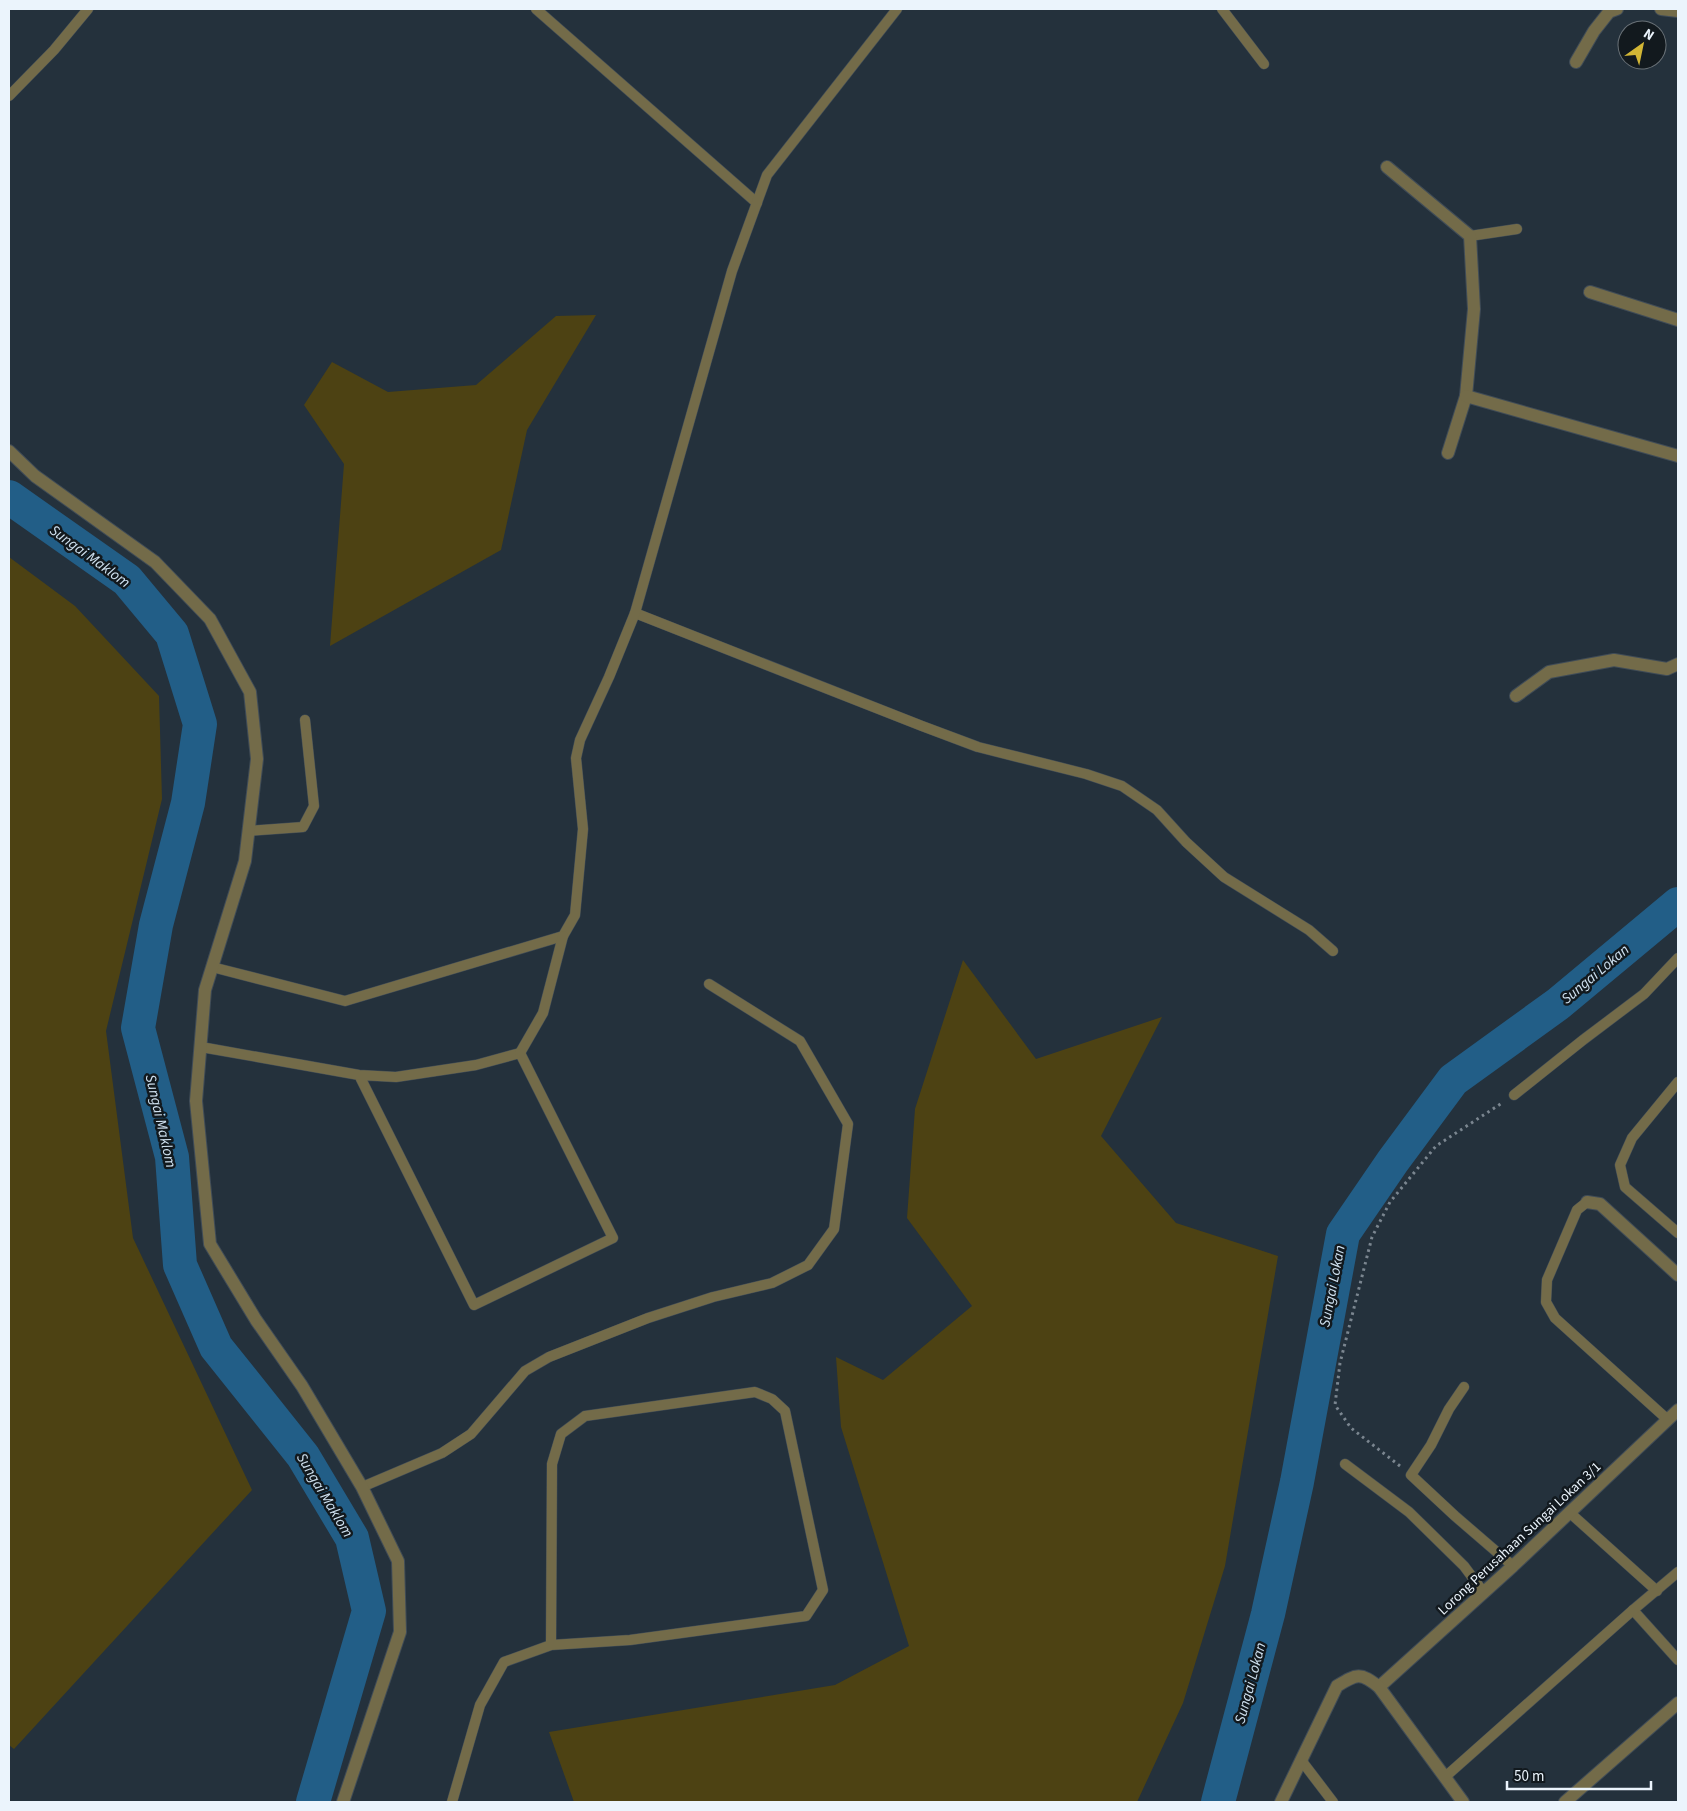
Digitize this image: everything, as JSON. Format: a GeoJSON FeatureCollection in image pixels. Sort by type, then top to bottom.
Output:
{"type":"FeatureCollection","features":[{"type":"Feature","properties":{"kind":"street"},"geometry":{"type":"LineString","coordinates":[[1576,62],[1594,31],[1609,12],[1617,9]]}},
{"type":"Feature","properties":{"kind":"street"},"geometry":{"type":"LineString","coordinates":[[1661,9],[1678,11]]}},
{"type":"Feature","properties":{"kind":"street"},"geometry":{"type":"LineString","coordinates":[[1387,167],[1470,236],[1474,309],[1466,396],[1448,453]]}},
{"type":"Feature","properties":{"kind":"street"},"geometry":{"type":"LineString","coordinates":[[1590,292],[1678,320]]}},
{"type":"Feature","properties":{"kind":"street"},"geometry":{"type":"LineString","coordinates":[[1466,396],[1678,456]]}},
{"type":"Feature","properties":{"kind":"street"},"geometry":{"type":"LineString","coordinates":[[9,451],[35,476],[154,562],[210,619],[250,692],[257,759],[245,861],[205,990],[196,1101],[210,1244],[256,1320],[302,1386],[362,1487],[398,1561],[400,1632],[343,1802]]}},
{"type":"Feature","properties":{"kind":"street"},"geometry":{"type":"LineString","coordinates":[[1516,696],[1549,672],[1614,660],[1667,669],[1678,664]]}},
{"type":"Feature","properties":{"kind":"street"},"geometry":{"type":"LineString","coordinates":[[1587,1202],[1600,1204],[1678,1275]]}},
{"type":"Feature","properties":{"kind":"street","name":"Lorong Perusahaan Sungai Lokan 3/1"},"geometry":{"type":"LineString","coordinates":[[1379,1686],[1484,1593],[1678,1410]]}},
{"type":"Feature","properties":{"kind":"street"},"geometry":{"type":"LineString","coordinates":[[1281,1802],[1337,1686],[1352,1677],[1366,1677],[1379,1686],[1464,1802]]}},
{"type":"Feature","properties":{"kind":"street"},"geometry":{"type":"LineString","coordinates":[[1565,1802],[1678,1703]]}},
{"type":"Feature","properties":{"kind":"lane"},"geometry":{"type":"LineString","coordinates":[[9,96],[54,50],[88,9]]}},
{"type":"Feature","properties":{"kind":"lane"},"geometry":{"type":"LineString","coordinates":[[536,9],[757,203]]}},
{"type":"Feature","properties":{"kind":"lane"},"geometry":{"type":"LineString","coordinates":[[201,1047],[359,1075],[396,1077],[476,1065],[520,1053],[544,1013],[562,936],[575,915],[583,829],[576,758],[580,740],[609,677],[635,613],[732,271],[767,175],[897,9]]}},
{"type":"Feature","properties":{"kind":"lane"},"geometry":{"type":"LineString","coordinates":[[1222,9],[1264,64]]}},
{"type":"Feature","properties":{"kind":"lane"},"geometry":{"type":"LineString","coordinates":[[1470,236],[1517,229]]}},
{"type":"Feature","properties":{"kind":"lane"},"geometry":{"type":"LineString","coordinates":[[635,613],[922,726],[978,746],[1086,774],[1122,786],[1158,810],[1186,842],[1224,877],[1309,930],[1333,951]]}},
{"type":"Feature","properties":{"kind":"lane"},"geometry":{"type":"LineString","coordinates":[[248,831],[303,827],[314,806],[305,720]]}},
{"type":"Feature","properties":{"kind":"lane"},"geometry":{"type":"LineString","coordinates":[[212,967],[345,1001],[562,936]]}},
{"type":"Feature","properties":{"kind":"lane"},"geometry":{"type":"LineString","coordinates":[[1514,1095],[1644,994],[1678,958]]}},
{"type":"Feature","properties":{"kind":"lane"},"geometry":{"type":"LineString","coordinates":[[362,1487],[442,1453],[471,1434],[525,1371],[549,1357],[648,1318],[713,1297],[772,1283],[808,1265],[834,1229],[848,1124],[800,1041],[709,984]]}},
{"type":"Feature","properties":{"kind":"lane"},"geometry":{"type":"LineString","coordinates":[[359,1075],[474,1305],[613,1238],[520,1053]]}},
{"type":"Feature","properties":{"kind":"lane"},"geometry":{"type":"LineString","coordinates":[[1678,1082],[1632,1138],[1620,1165],[1625,1187],[1678,1233]]}},
{"type":"Feature","properties":{"kind":"lane"},"geometry":{"type":"LineString","coordinates":[[1587,1202],[1577,1210],[1547,1280],[1546,1302],[1555,1318],[1668,1420]]}},
{"type":"Feature","properties":{"kind":"lane"},"geometry":{"type":"LineString","coordinates":[[1464,1387],[1449,1409],[1431,1445],[1410,1475],[1454,1516],[1513,1566]]}},
{"type":"Feature","properties":{"kind":"lane"},"geometry":{"type":"LineString","coordinates":[[452,1802],[480,1705],[504,1662],[551,1645],[630,1640],[806,1616],[823,1590],[784,1411],[772,1399],[755,1392],[585,1416],[561,1434],[552,1464],[551,1645]]}},
{"type":"Feature","properties":{"kind":"lane"},"geometry":{"type":"LineString","coordinates":[[1345,1464],[1409,1512],[1464,1566],[1484,1593]]}},
{"type":"Feature","properties":{"kind":"lane"},"geometry":{"type":"LineString","coordinates":[[1570,1512],[1658,1591]]}},
{"type":"Feature","properties":{"kind":"lane"},"geometry":{"type":"LineString","coordinates":[[1444,1776],[1678,1572]]}},
{"type":"Feature","properties":{"kind":"lane"},"geometry":{"type":"LineString","coordinates":[[1633,1610],[1678,1660]]}},
{"type":"Feature","properties":{"kind":"lane"},"geometry":{"type":"LineString","coordinates":[[1301,1760],[1333,1802]]}},
{"type":"Feature","properties":{"kind":"path"},"geometry":{"type":"LineString","coordinates":[[1410,1475],[1351,1428],[1335,1405],[1340,1363],[1372,1238],[1390,1202],[1436,1146],[1514,1095]]}},
{"type":"Feature","properties":{"kind":"shaded area"},"geometry":{"type":"Polygon","coordinates":[[[596,315],[527,430],[501,550],[330,646],[344,464],[304,405],[332,362],[388,392],[476,385],[556,316],[596,315]]]}},
{"type":"Feature","properties":{"kind":"shaded area"},"geometry":{"type":"Polygon","coordinates":[[[9,557],[75,606],[159,696],[162,799],[106,1031],[133,1238],[252,1490],[14,1749],[9,1745],[9,557]]]}},
{"type":"Feature","properties":{"kind":"shaded area"},"geometry":{"type":"Polygon","coordinates":[[[963,960],[1036,1059],[1162,1017],[1101,1136],[1176,1223],[1278,1256],[1225,1566],[1183,1703],[1137,1802],[574,1802],[549,1732],[835,1685],[909,1646],[841,1427],[836,1357],[883,1380],[972,1306],[907,1218],[915,1109],[963,960]]]}},
{"type":"Feature","properties":{"kind":"waterway","name":"Sungai Maklom"},"geometry":{"type":"LineString","coordinates":[[9,497],[127,580],[172,634],[200,724],[188,803],[156,925],[138,1028],[172,1157],[180,1265],[216,1347],[303,1456],[352,1538],[369,1611],[313,1802]]}},
{"type":"Feature","properties":{"kind":"waterway","name":"Sungai Lokan"},"geometry":{"type":"LineString","coordinates":[[1218,1802],[1268,1614],[1297,1482],[1343,1234],[1393,1161],[1453,1080],[1558,1004],[1678,904]]}}]}
